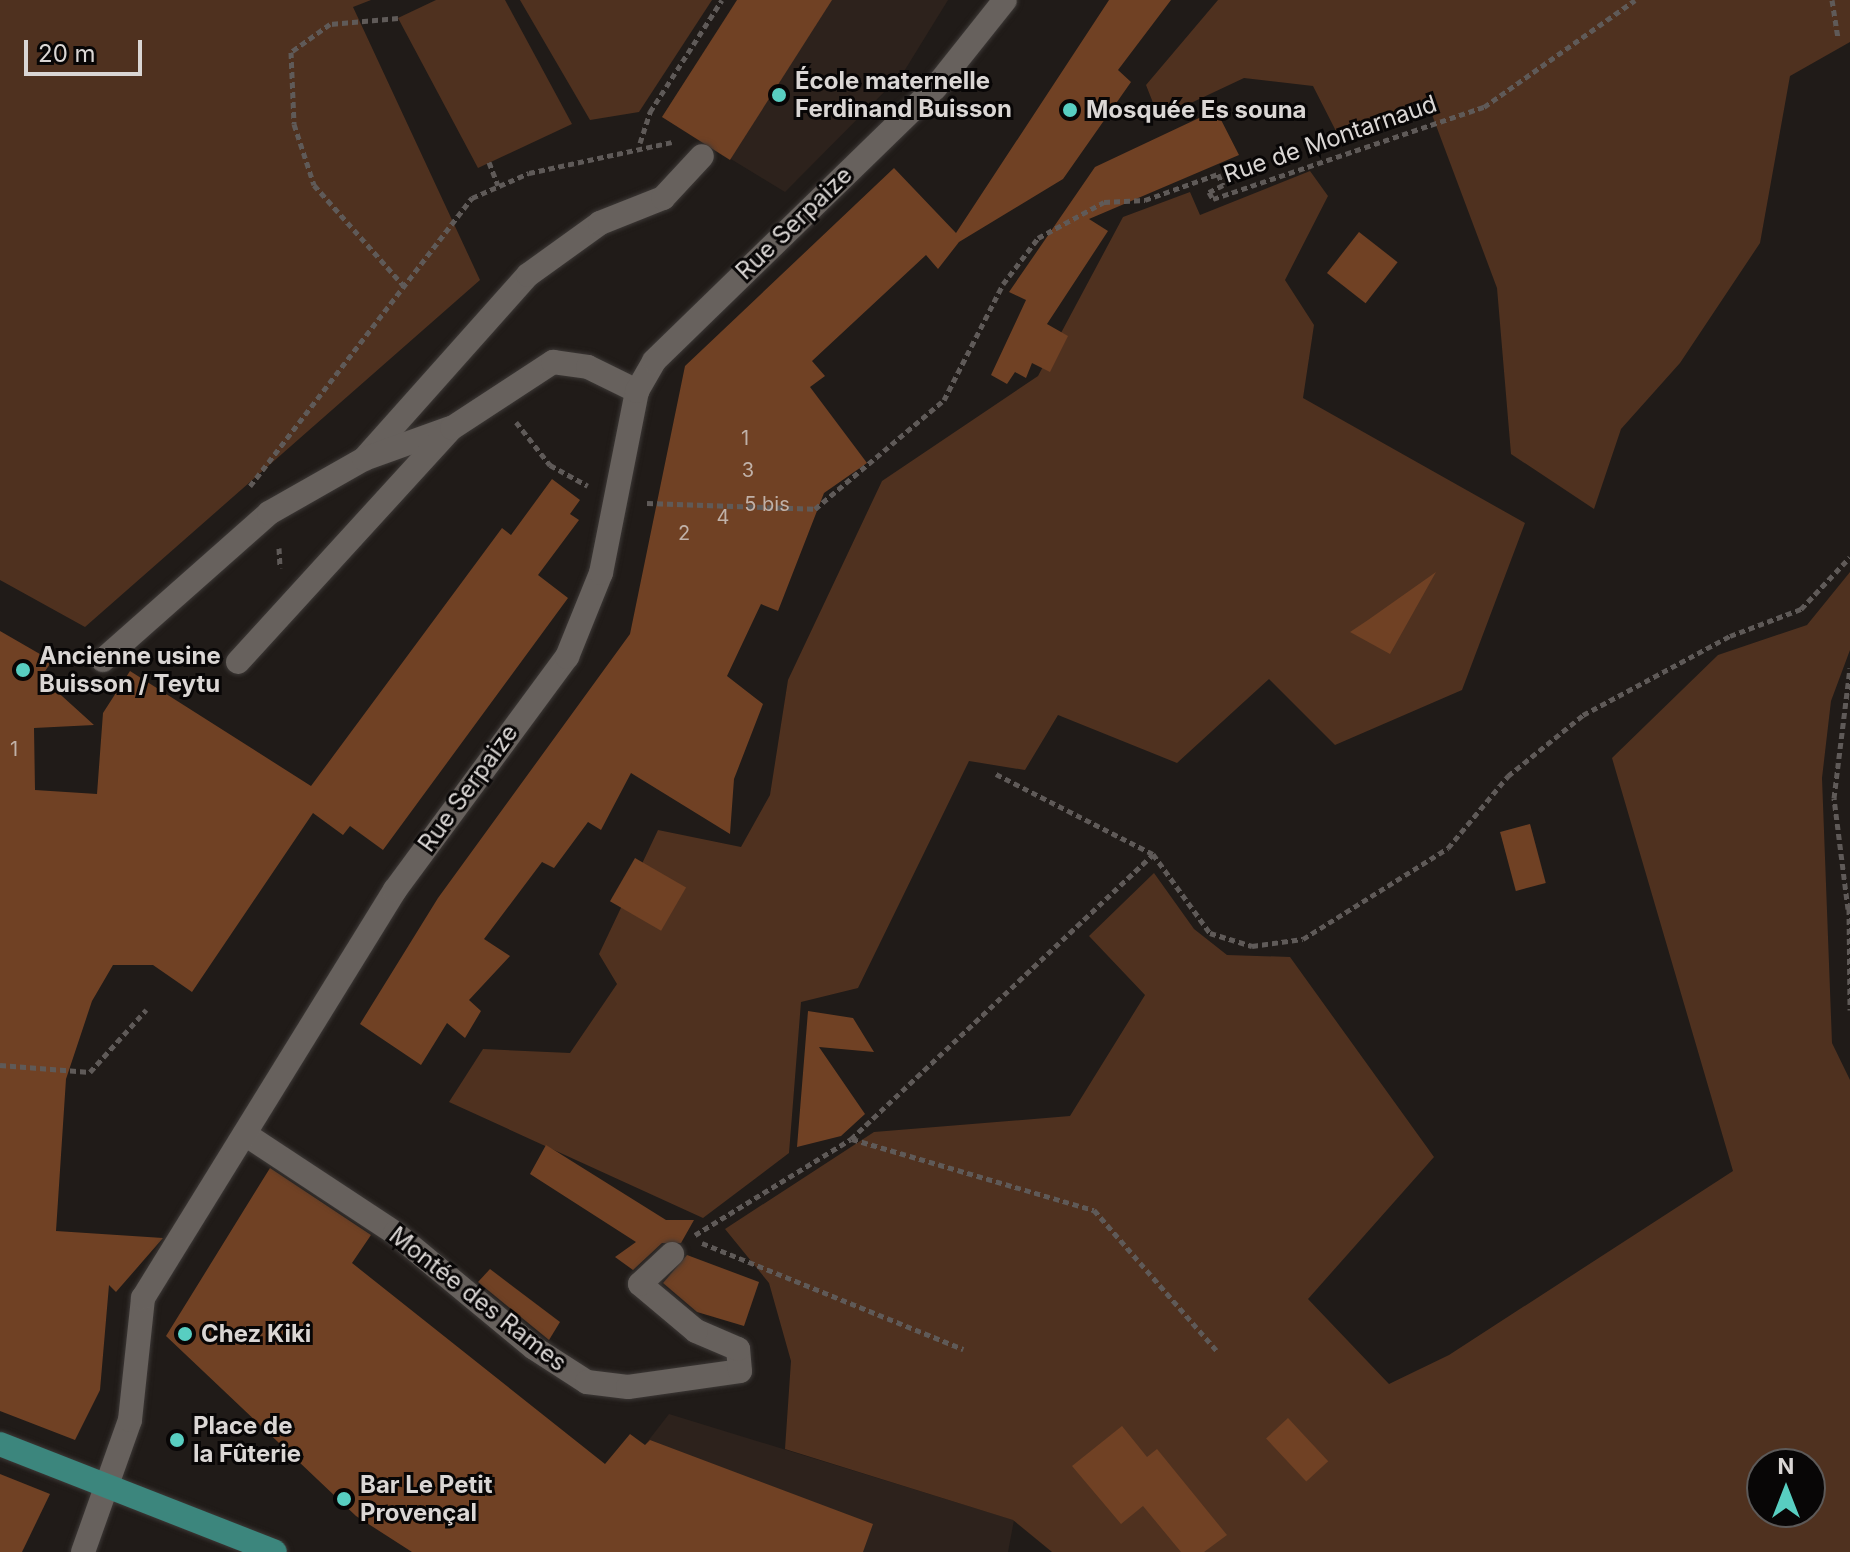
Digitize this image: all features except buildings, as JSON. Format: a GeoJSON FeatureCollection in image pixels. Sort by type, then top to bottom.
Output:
{"type":"FeatureCollection","features":[{"type":"Feature","properties":{"kind":"main road"},"geometry":{"type":"LineString","coordinates":[[0,1444],[275,1552]]}},
{"type":"Feature","properties":{"kind":"street","name":"Rue Serpaize"},"geometry":{"type":"LineString","coordinates":[[83,1552],[109,1487],[130,1420],[143,1298],[443,817],[567,657],[597,587],[637,391],[654,361],[886,137],[980,38],[1005,0]]}},
{"type":"Feature","properties":{"kind":"street"},"geometry":{"type":"LineString","coordinates":[[364,459],[528,275],[600,223],[663,198],[702,156]]}},
{"type":"Feature","properties":{"kind":"street"},"geometry":{"type":"LineString","coordinates":[[103,660],[269,513],[364,459],[452,428],[553,362],[588,367],[637,391]]}},
{"type":"Feature","properties":{"kind":"street"},"geometry":{"type":"LineString","coordinates":[[238,662],[452,428]]}},
{"type":"Feature","properties":{"kind":"street","name":"Montée des Rames"},"geometry":{"type":"LineString","coordinates":[[245,1134],[395,1233],[534,1348],[587,1382],[628,1387],[740,1371],[738,1349],[696,1331],[640,1284],[681,1246]]}},
{"type":"Feature","properties":{"kind":"path"},"geometry":{"type":"LineString","coordinates":[[639,144],[650,112],[722,0]]}},
{"type":"Feature","properties":{"kind":"path","name":"Rue de Montarnaud"},"geometry":{"type":"LineString","coordinates":[[615,498],[697,509],[815,509],[944,400],[1003,284],[1038,238],[1104,202],[1145,200],[1218,174],[1223,185],[1209,192],[1213,199],[1484,107],[1635,0]]}},
{"type":"Feature","properties":{"kind":"path"},"geometry":{"type":"LineString","coordinates":[[1832,0],[1838,39]]}},
{"type":"Feature","properties":{"kind":"path"},"geometry":{"type":"LineString","coordinates":[[398,18],[330,24],[291,52],[294,124],[314,185],[405,287]]}},
{"type":"Feature","properties":{"kind":"path"},"geometry":{"type":"LineString","coordinates":[[242,497],[472,198],[498,185],[664,139],[702,156]]}},
{"type":"Feature","properties":{"kind":"path"},"geometry":{"type":"LineString","coordinates":[[489,162],[498,185]]}},
{"type":"Feature","properties":{"kind":"path"},"geometry":{"type":"LineString","coordinates":[[511,416],[550,465],[615,498]]}},
{"type":"Feature","properties":{"kind":"path"},"geometry":{"type":"LineString","coordinates":[[996,774],[1153,854],[1210,933],[1252,946],[1303,939],[1448,848],[1508,776],[1583,715],[1730,636],[1801,609],[1850,557]]}},
{"type":"Feature","properties":{"kind":"path"},"geometry":{"type":"LineString","coordinates":[[1850,668],[1834,798],[1849,908],[1850,1010]]}},
{"type":"Feature","properties":{"kind":"path"},"geometry":{"type":"LineString","coordinates":[[40,678],[53,684]]}},
{"type":"Feature","properties":{"kind":"path"},"geometry":{"type":"LineString","coordinates":[[681,1246],[794,1167],[851,1139],[1153,854]]}},
{"type":"Feature","properties":{"kind":"path"},"geometry":{"type":"LineString","coordinates":[[0,1065],[90,1072],[146,1010]]}},
{"type":"Feature","properties":{"kind":"path"},"geometry":{"type":"LineString","coordinates":[[851,1139],[1094,1210],[1216,1350]]}},
{"type":"Feature","properties":{"kind":"path"},"geometry":{"type":"LineString","coordinates":[[681,1246],[963,1349]]}},
{"type":"Feature","properties":{"kind":"shaded area"},"geometry":{"type":"Polygon","coordinates":[[[0,0],[371,0],[353,7],[480,280],[85,627],[0,580],[0,0]]]}},
{"type":"Feature","properties":{"kind":"shaded area"},"geometry":{"type":"Polygon","coordinates":[[[436,0],[505,0],[572,124],[478,168],[398,18],[436,0]]]}},
{"type":"Feature","properties":{"kind":"shaded area"},"geometry":{"type":"Polygon","coordinates":[[[520,0],[712,0],[639,112],[590,120],[520,0]]]}},
{"type":"Feature","properties":{"kind":"shaded area","name":"École maternelle Ferdinand Buisson"},"geometry":{"type":"Polygon","coordinates":[[[738,0],[948,0],[903,73],[785,192],[662,117],[738,0]]]}},
{"type":"Feature","properties":{"kind":"shaded area"},"geometry":{"type":"Polygon","coordinates":[[[1218,0],[1850,0],[1850,42],[1790,76],[1760,243],[1680,363],[1621,429],[1594,509],[1511,454],[1497,288],[1428,104],[1339,137],[1313,86],[1244,78],[1159,118],[1146,85],[1218,0]]]}},
{"type":"Feature","properties":{"kind":"shaded area"},"geometry":{"type":"Polygon","coordinates":[[[1310,171],[1328,196],[1285,280],[1314,325],[1303,398],[1525,523],[1462,690],[1335,745],[1269,679],[1177,763],[1058,715],[1025,770],[969,761],[858,988],[801,1002],[789,1153],[703,1218],[449,1102],[483,1049],[570,1053],[617,984],[599,954],[658,830],[741,847],[770,795],[788,680],[882,481],[1038,376],[1123,217],[1190,192],[1200,215],[1310,171]]]}},
{"type":"Feature","properties":{"kind":"shaded area"},"geometry":{"type":"Polygon","coordinates":[[[1850,572],[1850,650],[1831,701],[1822,778],[1832,1043],[1850,1080],[1850,1552],[1052,1552],[1013,1520],[785,1449],[791,1361],[769,1283],[725,1229],[874,1132],[1070,1116],[1145,995],[1089,936],[1154,873],[1194,929],[1227,955],[1290,957],[1434,1157],[1308,1299],[1389,1384],[1449,1355],[1733,1171],[1612,758],[1718,655],[1807,625],[1850,572]]]}},
{"type":"Feature","properties":{"kind":"shaded area"},"geometry":{"type":"Polygon","coordinates":[[[669,1414],[1014,1520],[1008,1552],[562,1552],[669,1414]]]}},
{"type":"Feature","properties":{"kind":"place","name":"École maternelle Ferdinand Buisson"},"geometry":{"type":"Point","coordinates":[779,95]}},
{"type":"Feature","properties":{"kind":"place","name":"Mosquée Es souna"},"geometry":{"type":"Point","coordinates":[1070,110]}},
{"type":"Feature","properties":{"kind":"place","name":"Ancienne usine Buisson / Teytu"},"geometry":{"type":"Point","coordinates":[23,670]}},
{"type":"Feature","properties":{"kind":"place","name":"Chez Kiki"},"geometry":{"type":"Point","coordinates":[185,1334]}},
{"type":"Feature","properties":{"kind":"place","name":"Place de la Fûterie"},"geometry":{"type":"Point","coordinates":[177,1440]}},
{"type":"Feature","properties":{"kind":"place","name":"Bar Le Petit Provençal"},"geometry":{"type":"Point","coordinates":[344,1499]}}]}
